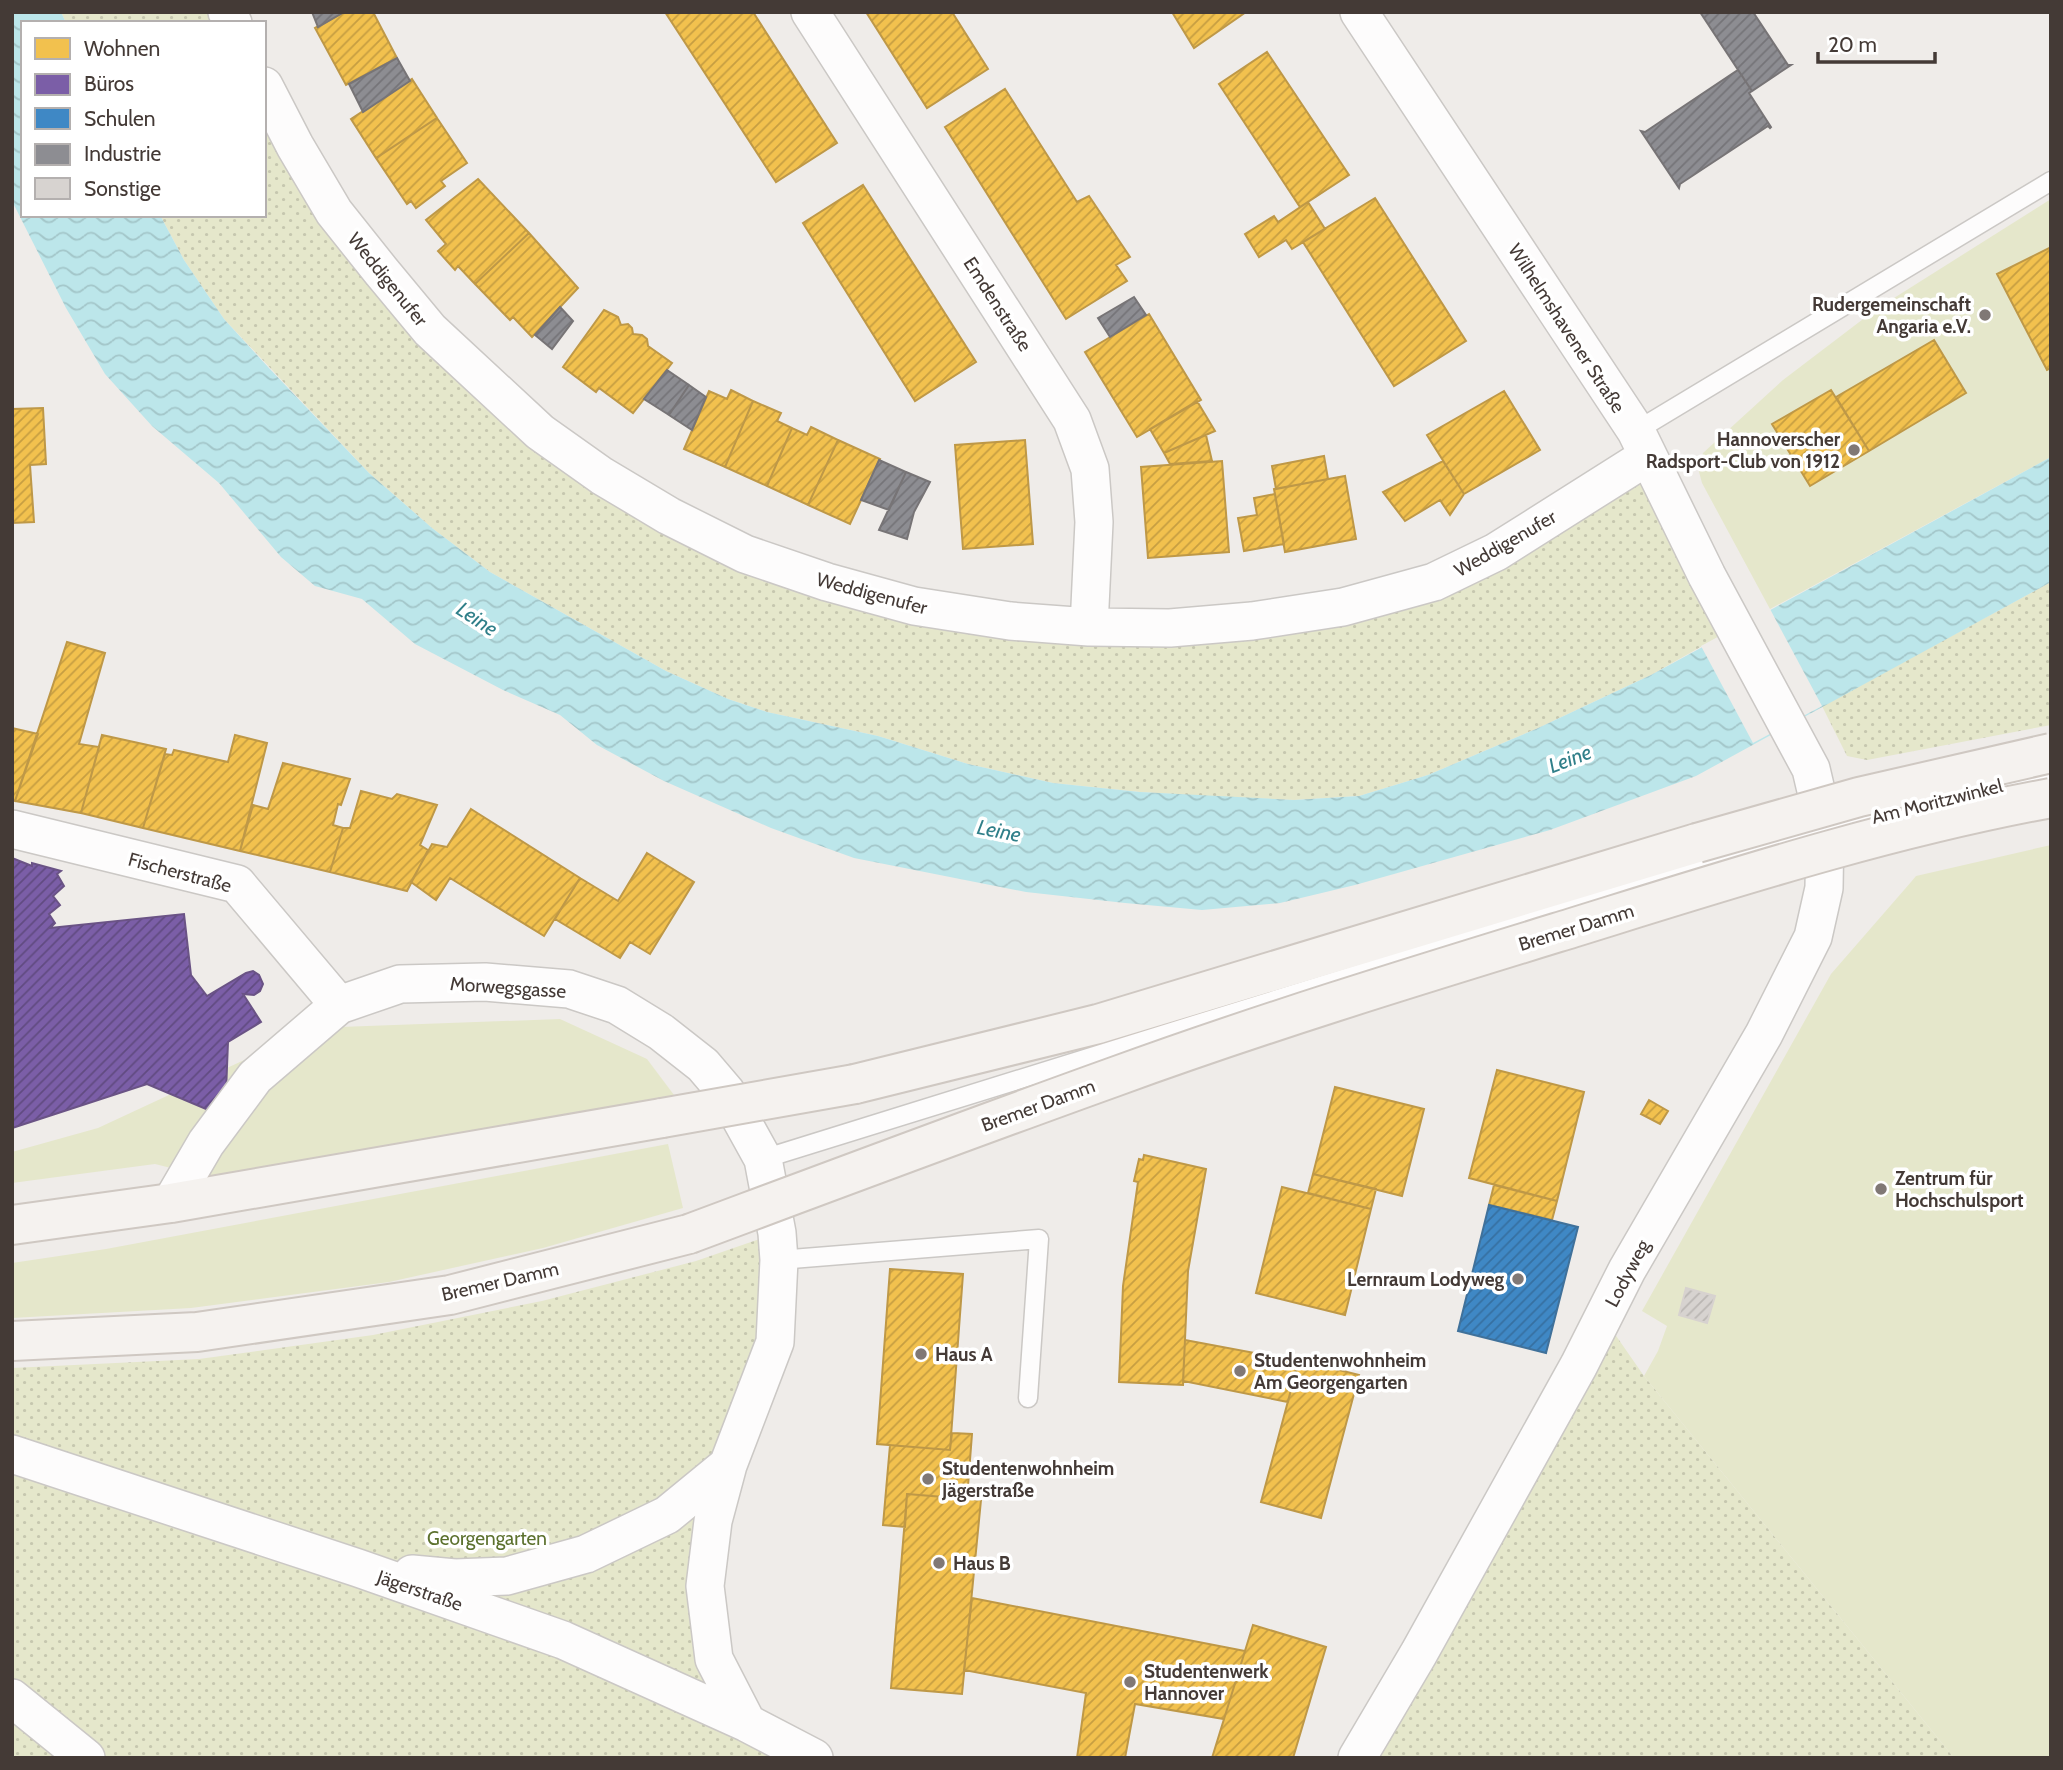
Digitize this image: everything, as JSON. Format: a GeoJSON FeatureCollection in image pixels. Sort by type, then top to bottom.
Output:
{"type":"FeatureCollection","features":[{"type":"Feature","properties":{"kind":"main road"},"geometry":{"type":"LineString","coordinates":[[12,1225],[171,1203],[855,1084],[1098,1024],[1847,800],[2002,762],[2051,753]]}},
{"type":"Feature","properties":{"kind":"main road","name":"Bremer Damm"},"geometry":{"type":"LineString","coordinates":[[12,1341],[197,1332],[450,1295],[690,1234],[1116,1076],[1370,990],[1708,886],[1859,843],[2011,805],[2051,798]]}},
{"type":"Feature","properties":{"kind":"street","name":"Emdenstraße"},"geometry":{"type":"LineString","coordinates":[[810,12],[1072,420],[1090,469],[1094,522],[1089,627]]}},
{"type":"Feature","properties":{"kind":"street","name":"Wilhelmshavener Straße"},"geometry":{"type":"LineString","coordinates":[[1359,12],[1642,444],[1707,576],[1811,769]]}},
{"type":"Feature","properties":{"kind":"street","name":"Weddigenufer"},"geometry":{"type":"LineString","coordinates":[[266,90],[334,212],[430,330],[540,432],[602,476],[669,516],[745,554],[827,582],[914,606],[1010,621],[1089,627],[1170,628],[1252,621],[1343,607],[1434,582],[1496,552],[1642,444]]}},
{"type":"Feature","properties":{"kind":"street","name":"Lodyweg"},"geometry":{"type":"LineString","coordinates":[[1357,1758],[1419,1653],[1573,1377],[1627,1270],[1764,1034],[1812,937],[1824,888],[1825,829],[1811,769]]}},
{"type":"Feature","properties":{"kind":"street","name":"Am Moritzwinkel"},"geometry":{"type":"LineString","coordinates":[[1825,829],[1976,790],[2051,775]]}},
{"type":"Feature","properties":{"kind":"street","name":"Fischerstraße"},"geometry":{"type":"LineString","coordinates":[[12,829],[237,884],[339,1005]]}},
{"type":"Feature","properties":{"kind":"street","name":"Morwegsgasse"},"geometry":{"type":"LineString","coordinates":[[171,1203],[206,1143],[255,1077],[339,1005],[400,984],[485,982],[569,989],[617,1005],[661,1032],[703,1065],[726,1092],[763,1159],[777,1233],[779,1260],[775,1342],[728,1465],[713,1521],[705,1586],[714,1659],[747,1723]]}},
{"type":"Feature","properties":{"kind":"street","name":"Jägerstraße"},"geometry":{"type":"LineString","coordinates":[[12,1454],[358,1568],[562,1640],[747,1723],[814,1758]]}},
{"type":"Feature","properties":{"kind":"street","name":"Morwegsgasse"},"geometry":{"type":"LineString","coordinates":[[358,1568],[455,1578],[507,1576],[586,1554],[667,1515],[728,1465]]}},
{"type":"Feature","properties":{"kind":"street"},"geometry":{"type":"LineString","coordinates":[[12,1698],[86,1758]]}},
{"type":"Feature","properties":{"kind":"lane","name":"Weddigenufer"},"geometry":{"type":"LineString","coordinates":[[1642,444],[2051,181]]}},
{"type":"Feature","properties":{"kind":"lane"},"geometry":{"type":"LineString","coordinates":[[763,1159],[1825,829]]}},
{"type":"Feature","properties":{"kind":"lane"},"geometry":{"type":"LineString","coordinates":[[779,1260],[1039,1239],[1028,1398]]}},
{"type":"Feature","properties":{"kind":"green space"},"geometry":{"type":"Polygon","coordinates":[[[61,12],[227,12],[232,21],[65,21],[61,12]]]}},
{"type":"Feature","properties":{"kind":"green space"},"geometry":{"type":"Polygon","coordinates":[[[266,90],[295,146],[490,385],[745,554],[1089,627],[1434,582],[1648,456],[1734,628],[1651,675],[1536,729],[1428,775],[1359,796],[1294,800],[1140,792],[1053,783],[968,764],[878,736],[767,712],[728,699],[666,671],[490,572],[432,528],[369,473],[224,319],[184,260],[161,217],[266,217],[266,90]]]}},
{"type":"Feature","properties":{"kind":"green space","name":"Hannoverscher Radsport-Club von 1912"},"geometry":{"type":"Polygon","coordinates":[[[2051,199],[2051,457],[1770,609],[1702,483],[1698,468],[1703,453],[1783,380],[1875,310],[2051,199]]]}},
{"type":"Feature","properties":{"kind":"green space"},"geometry":{"type":"Polygon","coordinates":[[[2051,582],[2051,725],[1867,760],[1847,756],[1822,706],[2051,582]]]}},
{"type":"Feature","properties":{"kind":"green space","name":"Zentrum für Hochschulsport"},"geometry":{"type":"Polygon","coordinates":[[[2051,845],[2051,1758],[1954,1758],[1644,1376],[1658,1351],[1667,1326],[1642,1311],[1831,974],[1916,876],[2051,845]]]}},
{"type":"Feature","properties":{"kind":"green space"},"geometry":{"type":"Polygon","coordinates":[[[560,1019],[647,1059],[674,1095],[215,1179],[155,1164],[12,1183],[12,1152],[98,1128],[313,1028],[560,1019]]]}},
{"type":"Feature","properties":{"kind":"green space"},"geometry":{"type":"Polygon","coordinates":[[[668,1144],[683,1208],[543,1248],[389,1282],[191,1308],[12,1318],[12,1263],[106,1249],[668,1144]]]}},
{"type":"Feature","properties":{"kind":"green space","name":"Georgengarten"},"geometry":{"type":"Polygon","coordinates":[[[777,1233],[779,1260],[705,1587],[747,1722],[814,1758],[12,1758],[12,1368],[199,1359],[373,1335],[542,1301],[696,1261],[777,1233]]]}},
{"type":"Feature","properties":{"kind":"green space"},"geometry":{"type":"Polygon","coordinates":[[[1603,1317],[1644,1376],[1954,1758],[1361,1758],[1603,1317]]]}},
{"type":"Feature","properties":{"kind":"water","name":"Leine"},"geometry":{"type":"Polygon","coordinates":[[[12,12],[61,12],[65,21],[21,21],[21,217],[161,217],[184,260],[224,319],[369,473],[432,528],[490,572],[666,671],[728,699],[767,712],[878,736],[968,764],[1053,783],[1140,792],[1294,800],[1359,796],[1428,775],[1536,729],[1651,675],[2051,457],[2051,582],[1696,776],[1550,830],[1355,885],[1280,903],[1202,910],[1026,892],[854,858],[771,828],[664,781],[597,745],[560,715],[503,690],[415,644],[362,599],[315,586],[281,557],[219,483],[152,426],[105,374],[66,308],[12,201],[12,12]]]}},
{"type":"Feature","properties":{"kind":"pier"},"geometry":{"type":"Polygon","coordinates":[[[1770,609],[1822,706],[1753,743],[1701,646],[1770,609]]]}},
{"type":"Feature","properties":{"kind":"building: Wohnen"},"geometry":{"type":"Polygon","coordinates":[[[344,12],[373,12],[397,58],[346,85],[315,28],[344,12]]]}},
{"type":"Feature","properties":{"kind":"building: Wohnen"},"geometry":{"type":"Polygon","coordinates":[[[665,12],[753,12],[837,143],[776,182],[665,12]]]}},
{"type":"Feature","properties":{"kind":"building: Wohnen"},"geometry":{"type":"Polygon","coordinates":[[[866,12],[952,12],[988,69],[927,108],[866,12]]]}},
{"type":"Feature","properties":{"kind":"building: Wohnen"},"geometry":{"type":"Polygon","coordinates":[[[1172,12],[1246,12],[1194,48],[1172,12]]]}},
{"type":"Feature","properties":{"kind":"building: Wohnen"},"geometry":{"type":"Polygon","coordinates":[[[1267,52],[1349,175],[1300,207],[1219,84],[1267,52]]]}},
{"type":"Feature","properties":{"kind":"building: Wohnen"},"geometry":{"type":"Polygon","coordinates":[[[412,79],[437,118],[376,158],[351,119],[412,79]]]}},
{"type":"Feature","properties":{"kind":"building: Wohnen"},"geometry":{"type":"Polygon","coordinates":[[[1005,89],[1077,202],[1089,196],[1130,257],[1116,265],[1127,281],[1066,319],[945,127],[1005,89]]]}},
{"type":"Feature","properties":{"kind":"building: Wohnen"},"geometry":{"type":"Polygon","coordinates":[[[437,118],[467,163],[441,181],[445,186],[416,208],[411,201],[407,204],[376,158],[437,118]]]}},
{"type":"Feature","properties":{"kind":"building: Wohnen"},"geometry":{"type":"Polygon","coordinates":[[[478,179],[529,233],[475,284],[458,266],[455,270],[438,251],[446,244],[426,220],[478,179]]]}},
{"type":"Feature","properties":{"kind":"building: Wohnen"},"geometry":{"type":"Polygon","coordinates":[[[863,185],[976,362],[915,401],[803,223],[863,185]]]}},
{"type":"Feature","properties":{"kind":"building: Wohnen"},"geometry":{"type":"Polygon","coordinates":[[[1375,198],[1466,341],[1394,386],[1303,242],[1375,198]]]}},
{"type":"Feature","properties":{"kind":"building: Wohnen"},"geometry":{"type":"Polygon","coordinates":[[[1308,202],[1325,229],[1292,249],[1286,240],[1259,257],[1245,234],[1274,216],[1278,222],[1308,202]]]}},
{"type":"Feature","properties":{"kind":"building: Wohnen"},"geometry":{"type":"Polygon","coordinates":[[[529,233],[578,288],[532,337],[513,317],[510,320],[475,284],[529,233]]]}},
{"type":"Feature","properties":{"kind":"building: Wohnen"},"geometry":{"type":"Polygon","coordinates":[[[2051,247],[2051,368],[2047,370],[1997,274],[2051,247]]]}},
{"type":"Feature","properties":{"kind":"building: Wohnen"},"geometry":{"type":"Polygon","coordinates":[[[604,310],[618,317],[621,325],[628,324],[633,334],[642,335],[647,339],[648,346],[672,363],[633,413],[599,388],[596,392],[563,367],[604,310]]]}},
{"type":"Feature","properties":{"kind":"building: Wohnen"},"geometry":{"type":"Polygon","coordinates":[[[1149,314],[1201,400],[1137,437],[1085,352],[1149,314]]]}},
{"type":"Feature","properties":{"kind":"building: Wohnen"},"geometry":{"type":"Polygon","coordinates":[[[1934,340],[1966,393],[1869,451],[1836,397],[1934,340]]]}},
{"type":"Feature","properties":{"kind":"building: Wohnen"},"geometry":{"type":"Polygon","coordinates":[[[731,390],[753,401],[725,467],[684,449],[709,391],[727,399],[731,390]]]}},
{"type":"Feature","properties":{"kind":"building: Wohnen"},"geometry":{"type":"Polygon","coordinates":[[[1831,390],[1869,451],[1810,486],[1772,424],[1831,390]]]}},
{"type":"Feature","properties":{"kind":"building: Wohnen"},"geometry":{"type":"Polygon","coordinates":[[[1504,391],[1540,450],[1464,494],[1427,435],[1504,391]]]}},
{"type":"Feature","properties":{"kind":"building: Wohnen"},"geometry":{"type":"Polygon","coordinates":[[[753,401],[781,413],[777,421],[792,428],[767,486],[725,467],[753,401]]]}},
{"type":"Feature","properties":{"kind":"building: Wohnen"},"geometry":{"type":"Polygon","coordinates":[[[1197,401],[1215,431],[1164,453],[1150,429],[1197,401]]]}},
{"type":"Feature","properties":{"kind":"building: Wohnen"},"geometry":{"type":"Polygon","coordinates":[[[43,408],[46,464],[30,465],[34,522],[12,523],[12,409],[43,408]]]}},
{"type":"Feature","properties":{"kind":"building: Wohnen"},"geometry":{"type":"Polygon","coordinates":[[[811,427],[838,440],[808,505],[767,486],[792,428],[807,435],[811,427]]]}},
{"type":"Feature","properties":{"kind":"building: Wohnen"},"geometry":{"type":"Polygon","coordinates":[[[1206,435],[1212,461],[1170,464],[1164,453],[1206,435]]]}},
{"type":"Feature","properties":{"kind":"building: Wohnen"},"geometry":{"type":"Polygon","coordinates":[[[838,440],[880,459],[850,524],[808,505],[838,440]]]}},
{"type":"Feature","properties":{"kind":"building: Wohnen"},"geometry":{"type":"Polygon","coordinates":[[[1025,440],[1033,544],[963,549],[955,445],[1025,440]]]}},
{"type":"Feature","properties":{"kind":"building: Wohnen"},"geometry":{"type":"Polygon","coordinates":[[[1324,456],[1328,479],[1276,489],[1272,466],[1324,456]]]}},
{"type":"Feature","properties":{"kind":"building: Wohnen"},"geometry":{"type":"Polygon","coordinates":[[[1222,461],[1229,552],[1148,558],[1141,467],[1222,461]]]}},
{"type":"Feature","properties":{"kind":"building: Wohnen"},"geometry":{"type":"Polygon","coordinates":[[[1443,461],[1464,494],[1450,515],[1440,500],[1405,521],[1383,492],[1443,461]]]}},
{"type":"Feature","properties":{"kind":"building: Wohnen"},"geometry":{"type":"Polygon","coordinates":[[[1345,476],[1356,539],[1285,552],[1274,489],[1345,476]]]}},
{"type":"Feature","properties":{"kind":"building: Wohnen"},"geometry":{"type":"Polygon","coordinates":[[[1275,494],[1284,544],[1244,551],[1238,518],[1257,515],[1254,498],[1275,494]]]}},
{"type":"Feature","properties":{"kind":"building: Wohnen"},"geometry":{"type":"Polygon","coordinates":[[[67,642],[105,653],[79,744],[99,747],[81,813],[15,801],[67,642]]]}},
{"type":"Feature","properties":{"kind":"building: Wohnen"},"geometry":{"type":"Polygon","coordinates":[[[12,728],[38,734],[15,801],[12,800],[12,728]]]}},
{"type":"Feature","properties":{"kind":"building: Wohnen"},"geometry":{"type":"Polygon","coordinates":[[[102,735],[166,749],[143,828],[81,813],[102,735]]]}},
{"type":"Feature","properties":{"kind":"building: Wohnen"},"geometry":{"type":"Polygon","coordinates":[[[235,735],[267,743],[240,851],[143,828],[165,754],[172,755],[174,750],[228,762],[235,735]]]}},
{"type":"Feature","properties":{"kind":"building: Wohnen"},"geometry":{"type":"Polygon","coordinates":[[[283,763],[350,779],[341,805],[338,804],[333,825],[343,828],[330,872],[240,851],[253,805],[268,809],[283,763]]]}},
{"type":"Feature","properties":{"kind":"building: Wohnen"},"geometry":{"type":"Polygon","coordinates":[[[361,791],[392,799],[397,794],[437,805],[420,845],[428,850],[407,891],[330,872],[343,828],[350,828],[361,791]]]}},
{"type":"Feature","properties":{"kind":"building: Wohnen"},"geometry":{"type":"Polygon","coordinates":[[[471,809],[580,878],[544,936],[450,878],[436,900],[411,882],[432,844],[447,847],[471,809]]]}},
{"type":"Feature","properties":{"kind":"building: Wohnen"},"geometry":{"type":"Polygon","coordinates":[[[647,853],[694,882],[650,954],[630,942],[620,958],[555,919],[580,878],[618,901],[647,853]]]}},
{"type":"Feature","properties":{"kind":"building: Wohnen"},"geometry":{"type":"Polygon","coordinates":[[[1497,1070],[1584,1092],[1557,1201],[1469,1178],[1497,1070]]]}},
{"type":"Feature","properties":{"kind":"building: Wohnen"},"geometry":{"type":"Polygon","coordinates":[[[1335,1087],[1424,1109],[1402,1196],[1313,1174],[1335,1087]]]}},
{"type":"Feature","properties":{"kind":"building: Wohnen"},"geometry":{"type":"Polygon","coordinates":[[[1649,1100],[1668,1111],[1660,1124],[1641,1114],[1649,1100]]]}},
{"type":"Feature","properties":{"kind":"building: Wohnen"},"geometry":{"type":"Polygon","coordinates":[[[1144,1155],[1206,1169],[1188,1271],[1183,1385],[1119,1382],[1123,1286],[1138,1182],[1134,1181],[1139,1159],[1143,1160],[1144,1155]]]}},
{"type":"Feature","properties":{"kind":"building: Wohnen"},"geometry":{"type":"Polygon","coordinates":[[[1313,1174],[1376,1189],[1371,1209],[1308,1193],[1313,1174]]]}},
{"type":"Feature","properties":{"kind":"building: Wohnen"},"geometry":{"type":"Polygon","coordinates":[[[1494,1185],[1557,1201],[1552,1220],[1489,1205],[1494,1185]]]}},
{"type":"Feature","properties":{"kind":"building: Wohnen"},"geometry":{"type":"Polygon","coordinates":[[[1282,1187],[1371,1209],[1345,1315],[1256,1293],[1282,1187]]]}},
{"type":"Feature","properties":{"kind":"building: Wohnen","name":"Haus A"},"geometry":{"type":"Polygon","coordinates":[[[890,1269],[963,1274],[950,1450],[877,1444],[890,1269]]]}},
{"type":"Feature","properties":{"kind":"building: Wohnen","name":"Studentenwohnheim Am Georgengarten"},"geometry":{"type":"Polygon","coordinates":[[[1185,1340],[1298,1361],[1288,1402],[1183,1381],[1185,1340]]]}},
{"type":"Feature","properties":{"kind":"building: Wohnen"},"geometry":{"type":"Polygon","coordinates":[[[1299,1360],[1359,1375],[1321,1518],[1261,1502],[1299,1360]]]}},
{"type":"Feature","properties":{"kind":"building: Wohnen","name":"Studentenwohnheim Jägerstraße"},"geometry":{"type":"Polygon","coordinates":[[[952,1433],[972,1434],[967,1499],[907,1494],[905,1527],[883,1525],[890,1445],[950,1450],[952,1433]]]}},
{"type":"Feature","properties":{"kind":"building: Wohnen","name":"Haus B"},"geometry":{"type":"Polygon","coordinates":[[[907,1494],[981,1500],[962,1694],[891,1688],[907,1494]]]}},
{"type":"Feature","properties":{"kind":"building: Wohnen","name":"Studentenwerk Hannover"},"geometry":{"type":"Polygon","coordinates":[[[972,1598],[1245,1651],[1224,1719],[1135,1704],[1125,1758],[1077,1758],[1086,1693],[964,1670],[972,1598]]]}},
{"type":"Feature","properties":{"kind":"building: Wohnen"},"geometry":{"type":"Polygon","coordinates":[[[1253,1625],[1326,1647],[1293,1758],[1212,1758],[1253,1625]]]}},
{"type":"Feature","properties":{"kind":"building: Büros"},"geometry":{"type":"Polygon","coordinates":[[[12,858],[32,866],[32,863],[61,871],[57,874],[64,886],[53,896],[60,905],[49,914],[55,923],[50,928],[184,914],[191,975],[207,996],[246,973],[253,971],[259,975],[263,984],[260,991],[254,995],[243,994],[261,1022],[228,1042],[225,1117],[147,1084],[12,1128],[12,858]]]}},
{"type":"Feature","properties":{"kind":"building: Schulen","name":"Lernraum Lodyweg"},"geometry":{"type":"Polygon","coordinates":[[[1489,1205],[1578,1227],[1546,1353],[1458,1331],[1489,1205]]]}},
{"type":"Feature","properties":{"kind":"building: Industrie"},"geometry":{"type":"Polygon","coordinates":[[[312,12],[344,12],[318,27],[312,12]]]}},
{"type":"Feature","properties":{"kind":"building: Industrie"},"geometry":{"type":"Polygon","coordinates":[[[1700,12],[1753,12],[1788,65],[1791,65],[1752,91],[1700,12]]]}},
{"type":"Feature","properties":{"kind":"building: Industrie"},"geometry":{"type":"Polygon","coordinates":[[[397,58],[410,81],[363,112],[349,84],[397,58]]]}},
{"type":"Feature","properties":{"kind":"building: Industrie"},"geometry":{"type":"Polygon","coordinates":[[[1738,70],[1771,127],[1768,126],[1680,184],[1679,188],[1641,131],[1645,132],[1738,70]]]}},
{"type":"Feature","properties":{"kind":"building: Industrie"},"geometry":{"type":"Polygon","coordinates":[[[1134,297],[1146,315],[1110,337],[1098,318],[1134,297]]]}},
{"type":"Feature","properties":{"kind":"building: Industrie"},"geometry":{"type":"Polygon","coordinates":[[[560,307],[573,321],[552,349],[535,335],[560,307]]]}},
{"type":"Feature","properties":{"kind":"building: Industrie"},"geometry":{"type":"Polygon","coordinates":[[[667,370],[689,385],[669,415],[644,399],[667,370]]]}},
{"type":"Feature","properties":{"kind":"building: Industrie"},"geometry":{"type":"Polygon","coordinates":[[[689,385],[706,397],[692,430],[669,415],[689,385]]]}},
{"type":"Feature","properties":{"kind":"building: Industrie"},"geometry":{"type":"Polygon","coordinates":[[[879,460],[906,472],[889,510],[861,500],[879,460]]]}},
{"type":"Feature","properties":{"kind":"building: Industrie"},"geometry":{"type":"Polygon","coordinates":[[[906,472],[930,482],[914,512],[907,539],[879,530],[906,472]]]}},
{"type":"Feature","properties":{"kind":"building: Sonstige"},"geometry":{"type":"Polygon","coordinates":[[[1686,1288],[1715,1296],[1707,1323],[1679,1315],[1686,1288]]]}},
{"type":"Feature","properties":{"kind":"place","name":"Rudergemeinschaft Angaria e.V."},"geometry":{"type":"Point","coordinates":[1985,315]}},
{"type":"Feature","properties":{"kind":"place","name":"Hannoverscher Radsport-Club von 1912"},"geometry":{"type":"Point","coordinates":[1854,450]}},
{"type":"Feature","properties":{"kind":"place","name":"Zentrum für Hochschulsport"},"geometry":{"type":"Point","coordinates":[1881,1189]}},
{"type":"Feature","properties":{"kind":"place","name":"Lernraum Lodyweg"},"geometry":{"type":"Point","coordinates":[1518,1279]}},
{"type":"Feature","properties":{"kind":"place","name":"Haus A"},"geometry":{"type":"Point","coordinates":[921,1354]}},
{"type":"Feature","properties":{"kind":"place","name":"Studentenwohnheim Am Georgengarten"},"geometry":{"type":"Point","coordinates":[1240,1371]}},
{"type":"Feature","properties":{"kind":"place","name":"Studentenwohnheim Jägerstraße"},"geometry":{"type":"Point","coordinates":[928,1479]}},
{"type":"Feature","properties":{"kind":"place","name":"Haus B"},"geometry":{"type":"Point","coordinates":[939,1563]}},
{"type":"Feature","properties":{"kind":"place","name":"Studentenwerk Hannover"},"geometry":{"type":"Point","coordinates":[1130,1682]}}]}
